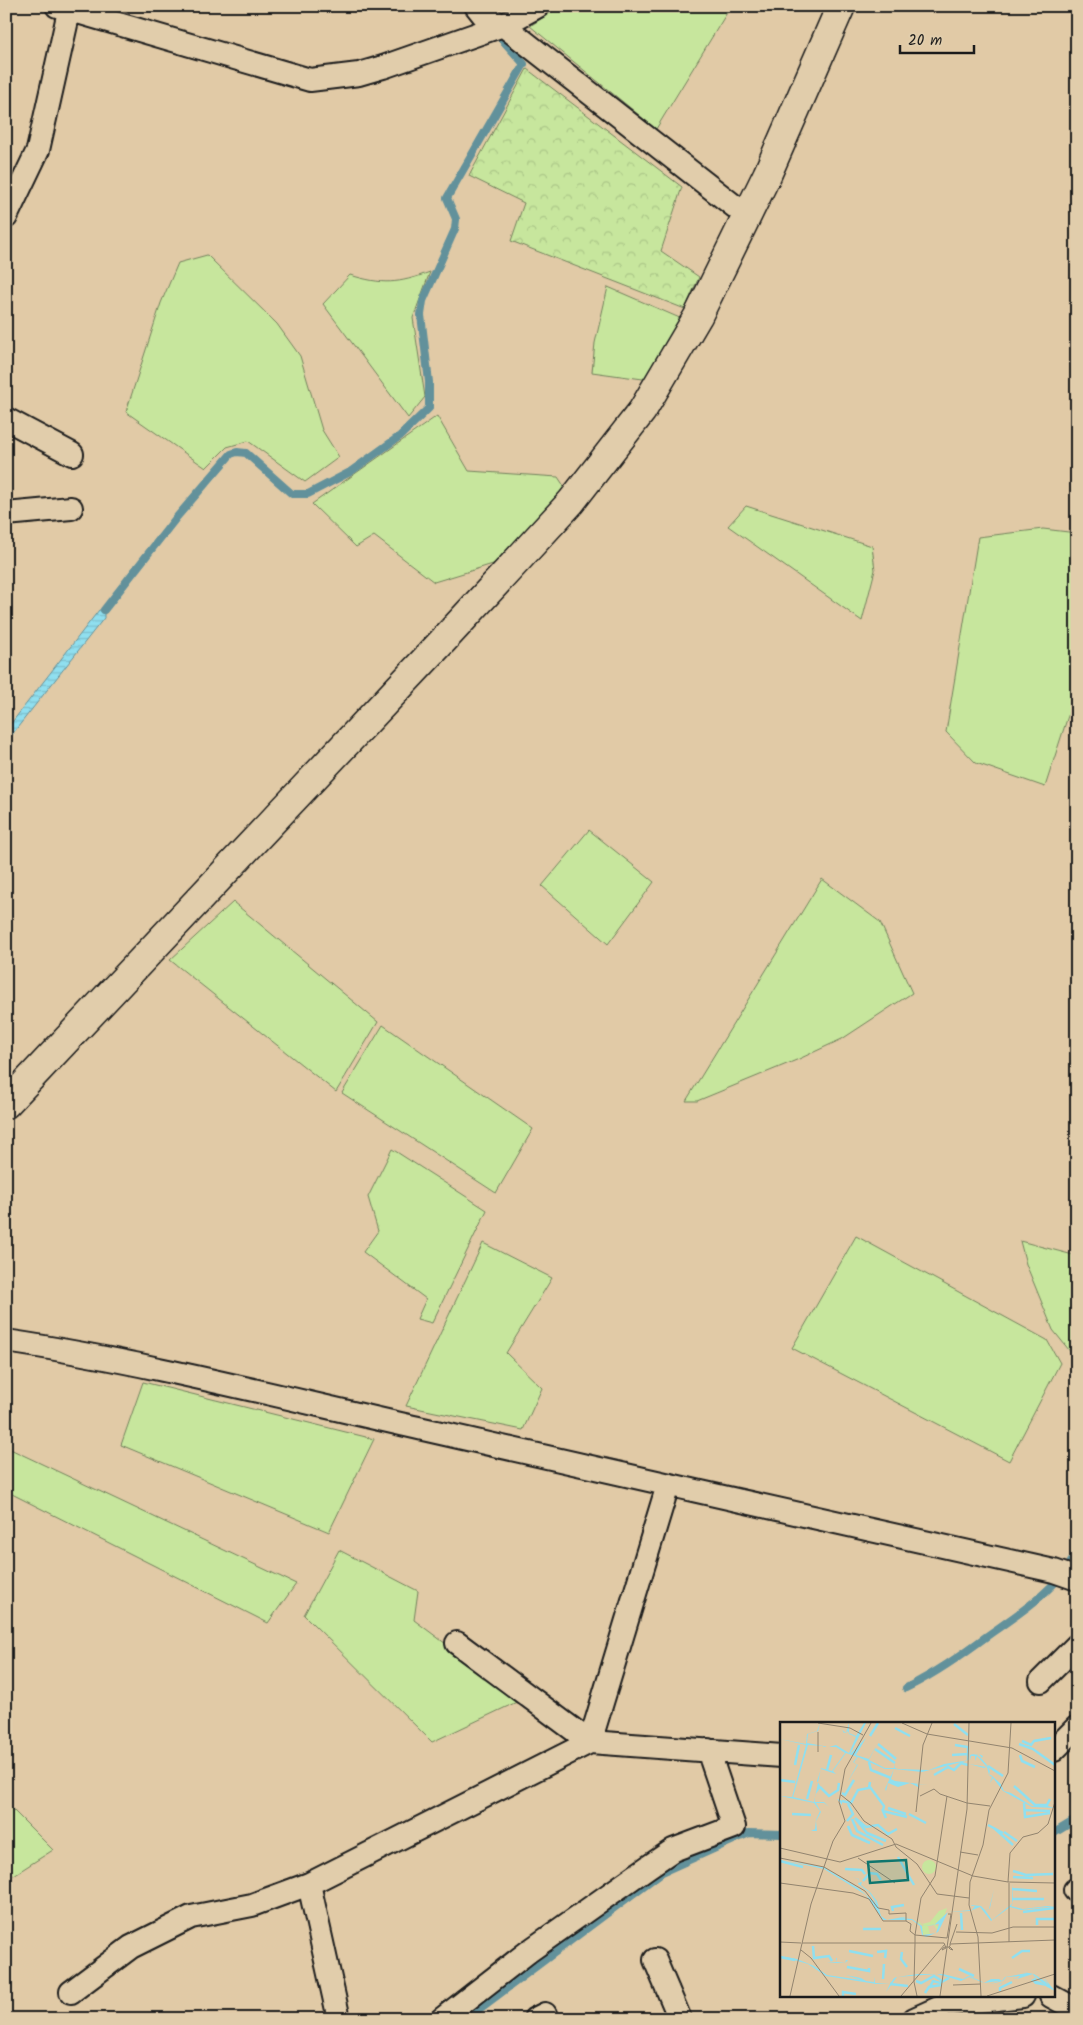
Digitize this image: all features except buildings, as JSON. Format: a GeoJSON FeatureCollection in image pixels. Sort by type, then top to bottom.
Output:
{"type":"FeatureCollection","features":[{"type":"Feature","properties":{"kind":"street"},"geometry":{"type":"LineString","coordinates":[[476,6],[484,16],[503,25],[747,216]]}},
{"type":"Feature","properties":{"kind":"street"},"geometry":{"type":"LineString","coordinates":[[6,217],[38,150],[63,8],[310,80],[359,74],[383,67],[503,25],[538,6]]}},
{"type":"Feature","properties":{"kind":"street"},"geometry":{"type":"LineString","coordinates":[[6,1104],[439,646],[571,502],[642,411],[698,316],[767,176],[841,6]]}},
{"type":"Feature","properties":{"kind":"street"},"geometry":{"type":"LineString","coordinates":[[6,420],[72,454]]}},
{"type":"Feature","properties":{"kind":"street"},"geometry":{"type":"LineString","coordinates":[[6,514],[71,508]]}},
{"type":"Feature","properties":{"kind":"street"},"geometry":{"type":"LineString","coordinates":[[6,1341],[84,1353],[244,1387],[390,1422],[1044,1569],[1077,1579]]}},
{"type":"Feature","properties":{"kind":"street"},"geometry":{"type":"LineString","coordinates":[[590,1742],[668,1484]]}},
{"type":"Feature","properties":{"kind":"street"},"geometry":{"type":"LineString","coordinates":[[457,1643],[590,1742]]}},
{"type":"Feature","properties":{"kind":"street"},"geometry":{"type":"LineString","coordinates":[[1041,1681],[1077,1645]]}},
{"type":"Feature","properties":{"kind":"street"},"geometry":{"type":"LineString","coordinates":[[1056,1748],[1077,1728]]}},
{"type":"Feature","properties":{"kind":"street"},"geometry":{"type":"LineString","coordinates":[[71,1992],[130,1947],[191,1917],[252,1905],[309,1884],[590,1742],[780,1756]]}},
{"type":"Feature","properties":{"kind":"street"},"geometry":{"type":"LineString","coordinates":[[442,2019],[528,1952],[673,1850],[734,1826],[708,1750]]}},
{"type":"Feature","properties":{"kind":"street"},"geometry":{"type":"LineString","coordinates":[[309,1884],[339,2019]]}},
{"type":"Feature","properties":{"kind":"street"},"geometry":{"type":"LineString","coordinates":[[655,1960],[680,2019]]}},
{"type":"Feature","properties":{"kind":"street"},"geometry":{"type":"LineString","coordinates":[[914,2019],[945,2007],[1009,1998]]}},
{"type":"Feature","properties":{"kind":"street"},"geometry":{"type":"LineString","coordinates":[[1055,1998],[1077,2010]]}},
{"type":"Feature","properties":{"kind":"street"},"geometry":{"type":"LineString","coordinates":[[535,2019],[545,2014],[547,2019]]}},
{"type":"Feature","properties":{"kind":"green space"},"geometry":{"type":"Polygon","coordinates":[[[561,6],[731,6],[656,129],[530,26],[561,6]]]}},
{"type":"Feature","properties":{"kind":"green space"},"geometry":{"type":"Polygon","coordinates":[[[527,69],[682,187],[661,251],[699,277],[685,309],[511,241],[524,203],[469,176],[527,69]]]}},
{"type":"Feature","properties":{"kind":"green space"},"geometry":{"type":"Polygon","coordinates":[[[207,255],[277,324],[300,356],[322,430],[339,457],[305,482],[248,441],[227,447],[206,468],[126,412],[161,303],[178,263],[207,255]]]}},
{"type":"Feature","properties":{"kind":"green space"},"geometry":{"type":"Polygon","coordinates":[[[430,272],[413,318],[425,397],[408,418],[323,304],[350,275],[381,282],[390,282],[409,279],[430,272]]]}},
{"type":"Feature","properties":{"kind":"green space"},"geometry":{"type":"Polygon","coordinates":[[[608,287],[689,322],[650,380],[592,372],[595,343],[608,287]]]}},
{"type":"Feature","properties":{"kind":"green space"},"geometry":{"type":"Polygon","coordinates":[[[437,416],[469,471],[558,477],[566,489],[539,526],[493,564],[434,582],[374,536],[356,547],[312,504],[437,416]]]}},
{"type":"Feature","properties":{"kind":"green space"},"geometry":{"type":"Polygon","coordinates":[[[746,506],[872,546],[875,570],[862,621],[728,526],[746,506]]]}},
{"type":"Feature","properties":{"kind":"green space"},"geometry":{"type":"Polygon","coordinates":[[[1043,529],[1077,533],[1077,688],[1045,787],[976,763],[946,732],[978,537],[1043,529]]]}},
{"type":"Feature","properties":{"kind":"green space"},"geometry":{"type":"Polygon","coordinates":[[[589,830],[654,882],[608,944],[542,886],[589,830]]]}},
{"type":"Feature","properties":{"kind":"green space"},"geometry":{"type":"Polygon","coordinates":[[[822,879],[880,922],[912,993],[842,1039],[697,1101],[686,1101],[822,879]]]}},
{"type":"Feature","properties":{"kind":"green space"},"geometry":{"type":"Polygon","coordinates":[[[233,902],[378,1022],[336,1092],[170,960],[233,902]]]}},
{"type":"Feature","properties":{"kind":"green space"},"geometry":{"type":"Polygon","coordinates":[[[383,1025],[533,1129],[496,1193],[342,1093],[383,1025]]]}},
{"type":"Feature","properties":{"kind":"green space"},"geometry":{"type":"Polygon","coordinates":[[[392,1149],[487,1210],[432,1323],[417,1319],[426,1299],[363,1252],[378,1231],[368,1197],[392,1149]]]}},
{"type":"Feature","properties":{"kind":"green space"},"geometry":{"type":"Polygon","coordinates":[[[856,1236],[1047,1340],[1060,1363],[1009,1461],[792,1348],[856,1236]]]}},
{"type":"Feature","properties":{"kind":"green space"},"geometry":{"type":"Polygon","coordinates":[[[1020,1241],[1077,1256],[1077,1360],[1053,1330],[1026,1264],[1020,1241]]]}},
{"type":"Feature","properties":{"kind":"green space"},"geometry":{"type":"Polygon","coordinates":[[[483,1243],[552,1278],[506,1353],[542,1388],[523,1430],[406,1406],[483,1243]]]}},
{"type":"Feature","properties":{"kind":"green space"},"geometry":{"type":"Polygon","coordinates":[[[143,1382],[374,1439],[329,1532],[121,1445],[143,1382]]]}},
{"type":"Feature","properties":{"kind":"green space"},"geometry":{"type":"Polygon","coordinates":[[[6,1447],[296,1584],[268,1623],[6,1491],[6,1447]]]}},
{"type":"Feature","properties":{"kind":"green space"},"geometry":{"type":"Polygon","coordinates":[[[339,1550],[418,1591],[414,1620],[521,1700],[432,1742],[304,1615],[339,1550]]]}},
{"type":"Feature","properties":{"kind":"green space"},"geometry":{"type":"Polygon","coordinates":[[[6,1803],[53,1850],[6,1880],[6,1803]]]}},
{"type":"Feature","properties":{"kind":"water"},"geometry":{"type":"Polygon","coordinates":[[[99,610],[104,610],[104,618],[6,742],[6,730],[99,610]]]}},
{"type":"Feature","properties":{"kind":"waterway"},"geometry":{"type":"LineString","coordinates":[[104,610],[176,518],[231,454],[237,452],[246,453],[292,494],[308,494],[350,472],[400,436],[429,408],[429,382],[421,315],[423,301],[455,229],[456,219],[447,198],[524,64],[499,36]]}},
{"type":"Feature","properties":{"kind":"waterway"},"geometry":{"type":"LineString","coordinates":[[906,1688],[948,1664],[1025,1609],[1049,1589],[1069,1566],[1077,1552]]}},
{"type":"Feature","properties":{"kind":"waterway"},"geometry":{"type":"LineString","coordinates":[[1056,1832],[1077,1819]]}},
{"type":"Feature","properties":{"kind":"waterway"},"geometry":{"type":"LineString","coordinates":[[466,2019],[662,1872],[749,1833],[780,1834]]}}]}
